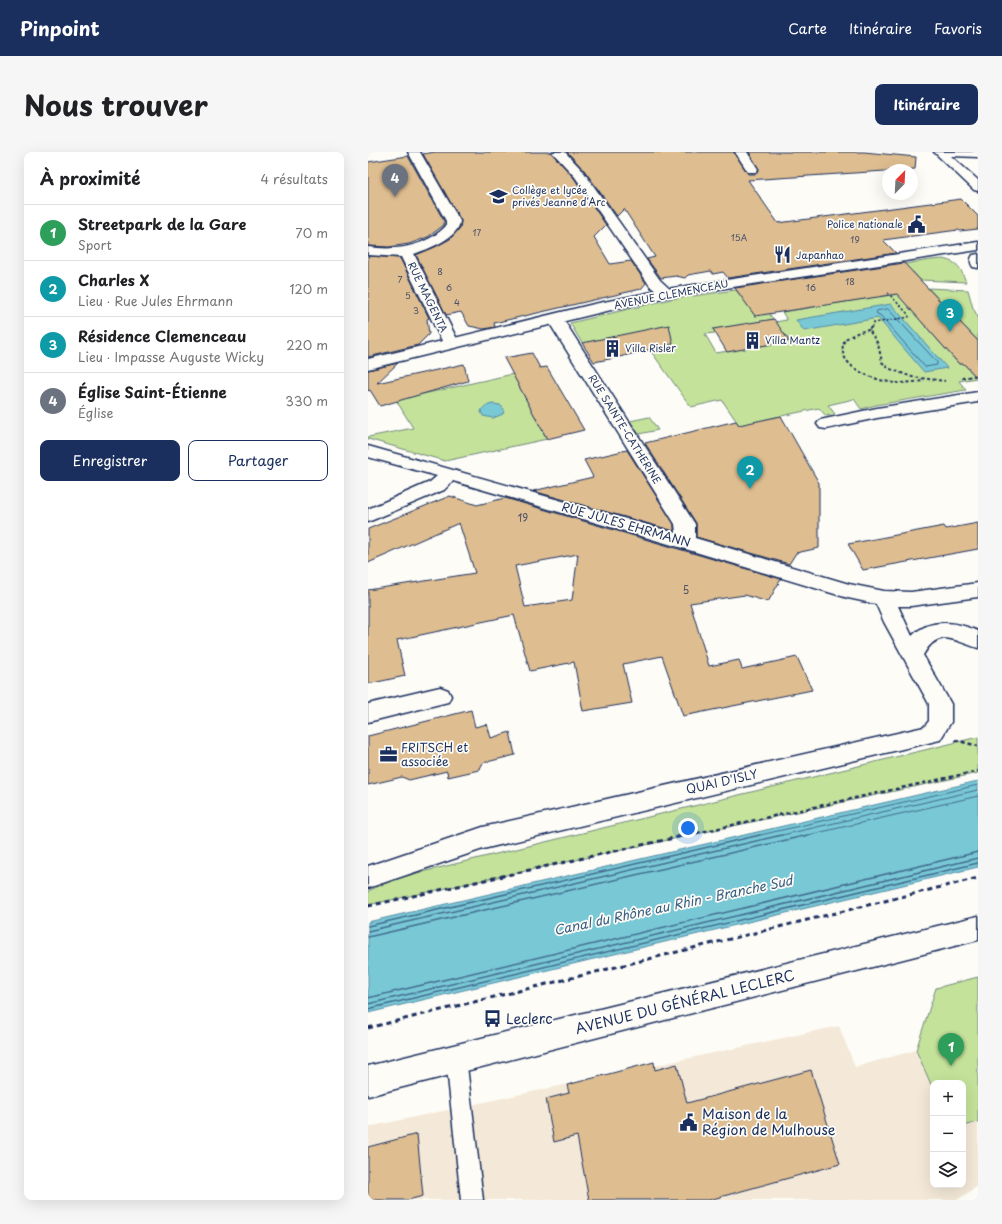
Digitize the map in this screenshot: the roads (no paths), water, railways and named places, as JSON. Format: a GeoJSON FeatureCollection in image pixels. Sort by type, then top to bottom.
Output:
{"type":"FeatureCollection","features":[{"type":"Feature","properties":{"kind":"street"},"geometry":{"type":"LineString","coordinates":[[368,251],[384,253],[406,252],[424,245],[445,233],[452,227],[453,221],[414,152]]}},
{"type":"Feature","properties":{"kind":"street"},"geometry":{"type":"LineString","coordinates":[[558,152],[579,174],[655,283],[667,293]]}},
{"type":"Feature","properties":{"kind":"street"},"geometry":{"type":"LineString","coordinates":[[741,152],[752,169]]}},
{"type":"Feature","properties":{"kind":"street"},"geometry":{"type":"LineString","coordinates":[[940,152],[978,187]]}},
{"type":"Feature","properties":{"kind":"street"},"geometry":{"type":"LineString","coordinates":[[944,152],[978,153]]}},
{"type":"Feature","properties":{"kind":"street","name":"AVENUE CLEMENCEAU"},"geometry":{"type":"LineString","coordinates":[[368,364],[451,343],[667,293],[978,246]]}},
{"type":"Feature","properties":{"kind":"street","name":"RUE MAGENTA"},"geometry":{"type":"LineString","coordinates":[[406,252],[451,343]]}},
{"type":"Feature","properties":{"kind":"street"},"geometry":{"type":"LineString","coordinates":[[978,258],[978,264]]}},
{"type":"Feature","properties":{"kind":"street","name":"RUE SAINTE-CATHERINE"},"geometry":{"type":"LineString","coordinates":[[555,319],[685,524],[686,542]]}},
{"type":"Feature","properties":{"kind":"street"},"geometry":{"type":"LineString","coordinates":[[826,424],[877,413],[978,398]]}},
{"type":"Feature","properties":{"kind":"street","name":"RUE JULES EHRMANN"},"geometry":{"type":"LineString","coordinates":[[368,451],[686,542],[848,591],[884,598],[911,599],[978,590]]}},
{"type":"Feature","properties":{"kind":"street"},"geometry":{"type":"LineString","coordinates":[[368,516],[437,486],[450,474]]}},
{"type":"Feature","properties":{"kind":"street","name":"QUAI D'ISLY"},"geometry":{"type":"LineString","coordinates":[[368,877],[483,838],[932,734],[940,722],[940,704],[894,622],[884,598]]}},
{"type":"Feature","properties":{"kind":"street"},"geometry":{"type":"LineString","coordinates":[[913,654],[922,639],[934,631],[953,630],[978,640]]}},
{"type":"Feature","properties":{"kind":"street"},"geometry":{"type":"LineString","coordinates":[[368,713],[440,696]]}},
{"type":"Feature","properties":{"kind":"street","name":"AVENUE DU GÉNÉRAL LECLERC"},"geometry":{"type":"LineString","coordinates":[[368,1082],[456,1058],[631,1016],[978,928]]}},
{"type":"Feature","properties":{"kind":"lane"},"geometry":{"type":"LineString","coordinates":[[456,1058],[472,1200]]}},
{"type":"Feature","properties":{"kind":"water"},"geometry":{"type":"Polygon","coordinates":[[[891,304],[947,368],[924,372],[878,318],[804,331],[796,320],[891,304]]]}},
{"type":"Feature","properties":{"kind":"water"},"geometry":{"type":"Polygon","coordinates":[[[493,404],[500,405],[504,409],[503,414],[493,418],[483,416],[481,412],[482,409],[493,404]]]}},
{"type":"Feature","properties":{"kind":"water","name":"Canal du Rhône au Rhin - Branche Sud"},"geometry":{"type":"Polygon","coordinates":[[[978,781],[978,867],[368,1013],[368,922],[978,781]]]}},
{"type":"Feature","properties":{"kind":"place","name":"Collège et lycée privés Jeanne d'Arc"},"geometry":{"type":"Point","coordinates":[499,196]}},
{"type":"Feature","properties":{"kind":"place","name":"Église Saint-Étienne"},"geometry":{"type":"Point","coordinates":[395,197]}},
{"type":"Feature","properties":{"kind":"place","name":"Police nationale"},"geometry":{"type":"Point","coordinates":[916,224]}},
{"type":"Feature","properties":{"kind":"place","name":"Japanhao"},"geometry":{"type":"Point","coordinates":[783,255]}},
{"type":"Feature","properties":{"kind":"place","name":"Résidence Clemenceau"},"geometry":{"type":"Point","coordinates":[950,332]}},
{"type":"Feature","properties":{"kind":"place","name":"Villa Mantz"},"geometry":{"type":"Point","coordinates":[752,340]}},
{"type":"Feature","properties":{"kind":"place","name":"Villa Risler"},"geometry":{"type":"Point","coordinates":[612,348]}},
{"type":"Feature","properties":{"kind":"place","name":"Charles X"},"geometry":{"type":"Point","coordinates":[750,489]}},
{"type":"Feature","properties":{"kind":"place","name":"FRITSCH et associée"},"geometry":{"type":"Point","coordinates":[388,755]}},
{"type":"Feature","properties":{"kind":"place","name":"Leclerc"},"geometry":{"type":"Point","coordinates":[493,1019]}},
{"type":"Feature","properties":{"kind":"place","name":"Streetpark de la Gare"},"geometry":{"type":"Point","coordinates":[951,1066]}},
{"type":"Feature","properties":{"kind":"place","name":"Maison de la Région de Mulhouse"},"geometry":{"type":"Point","coordinates":[689,1122]}}]}
